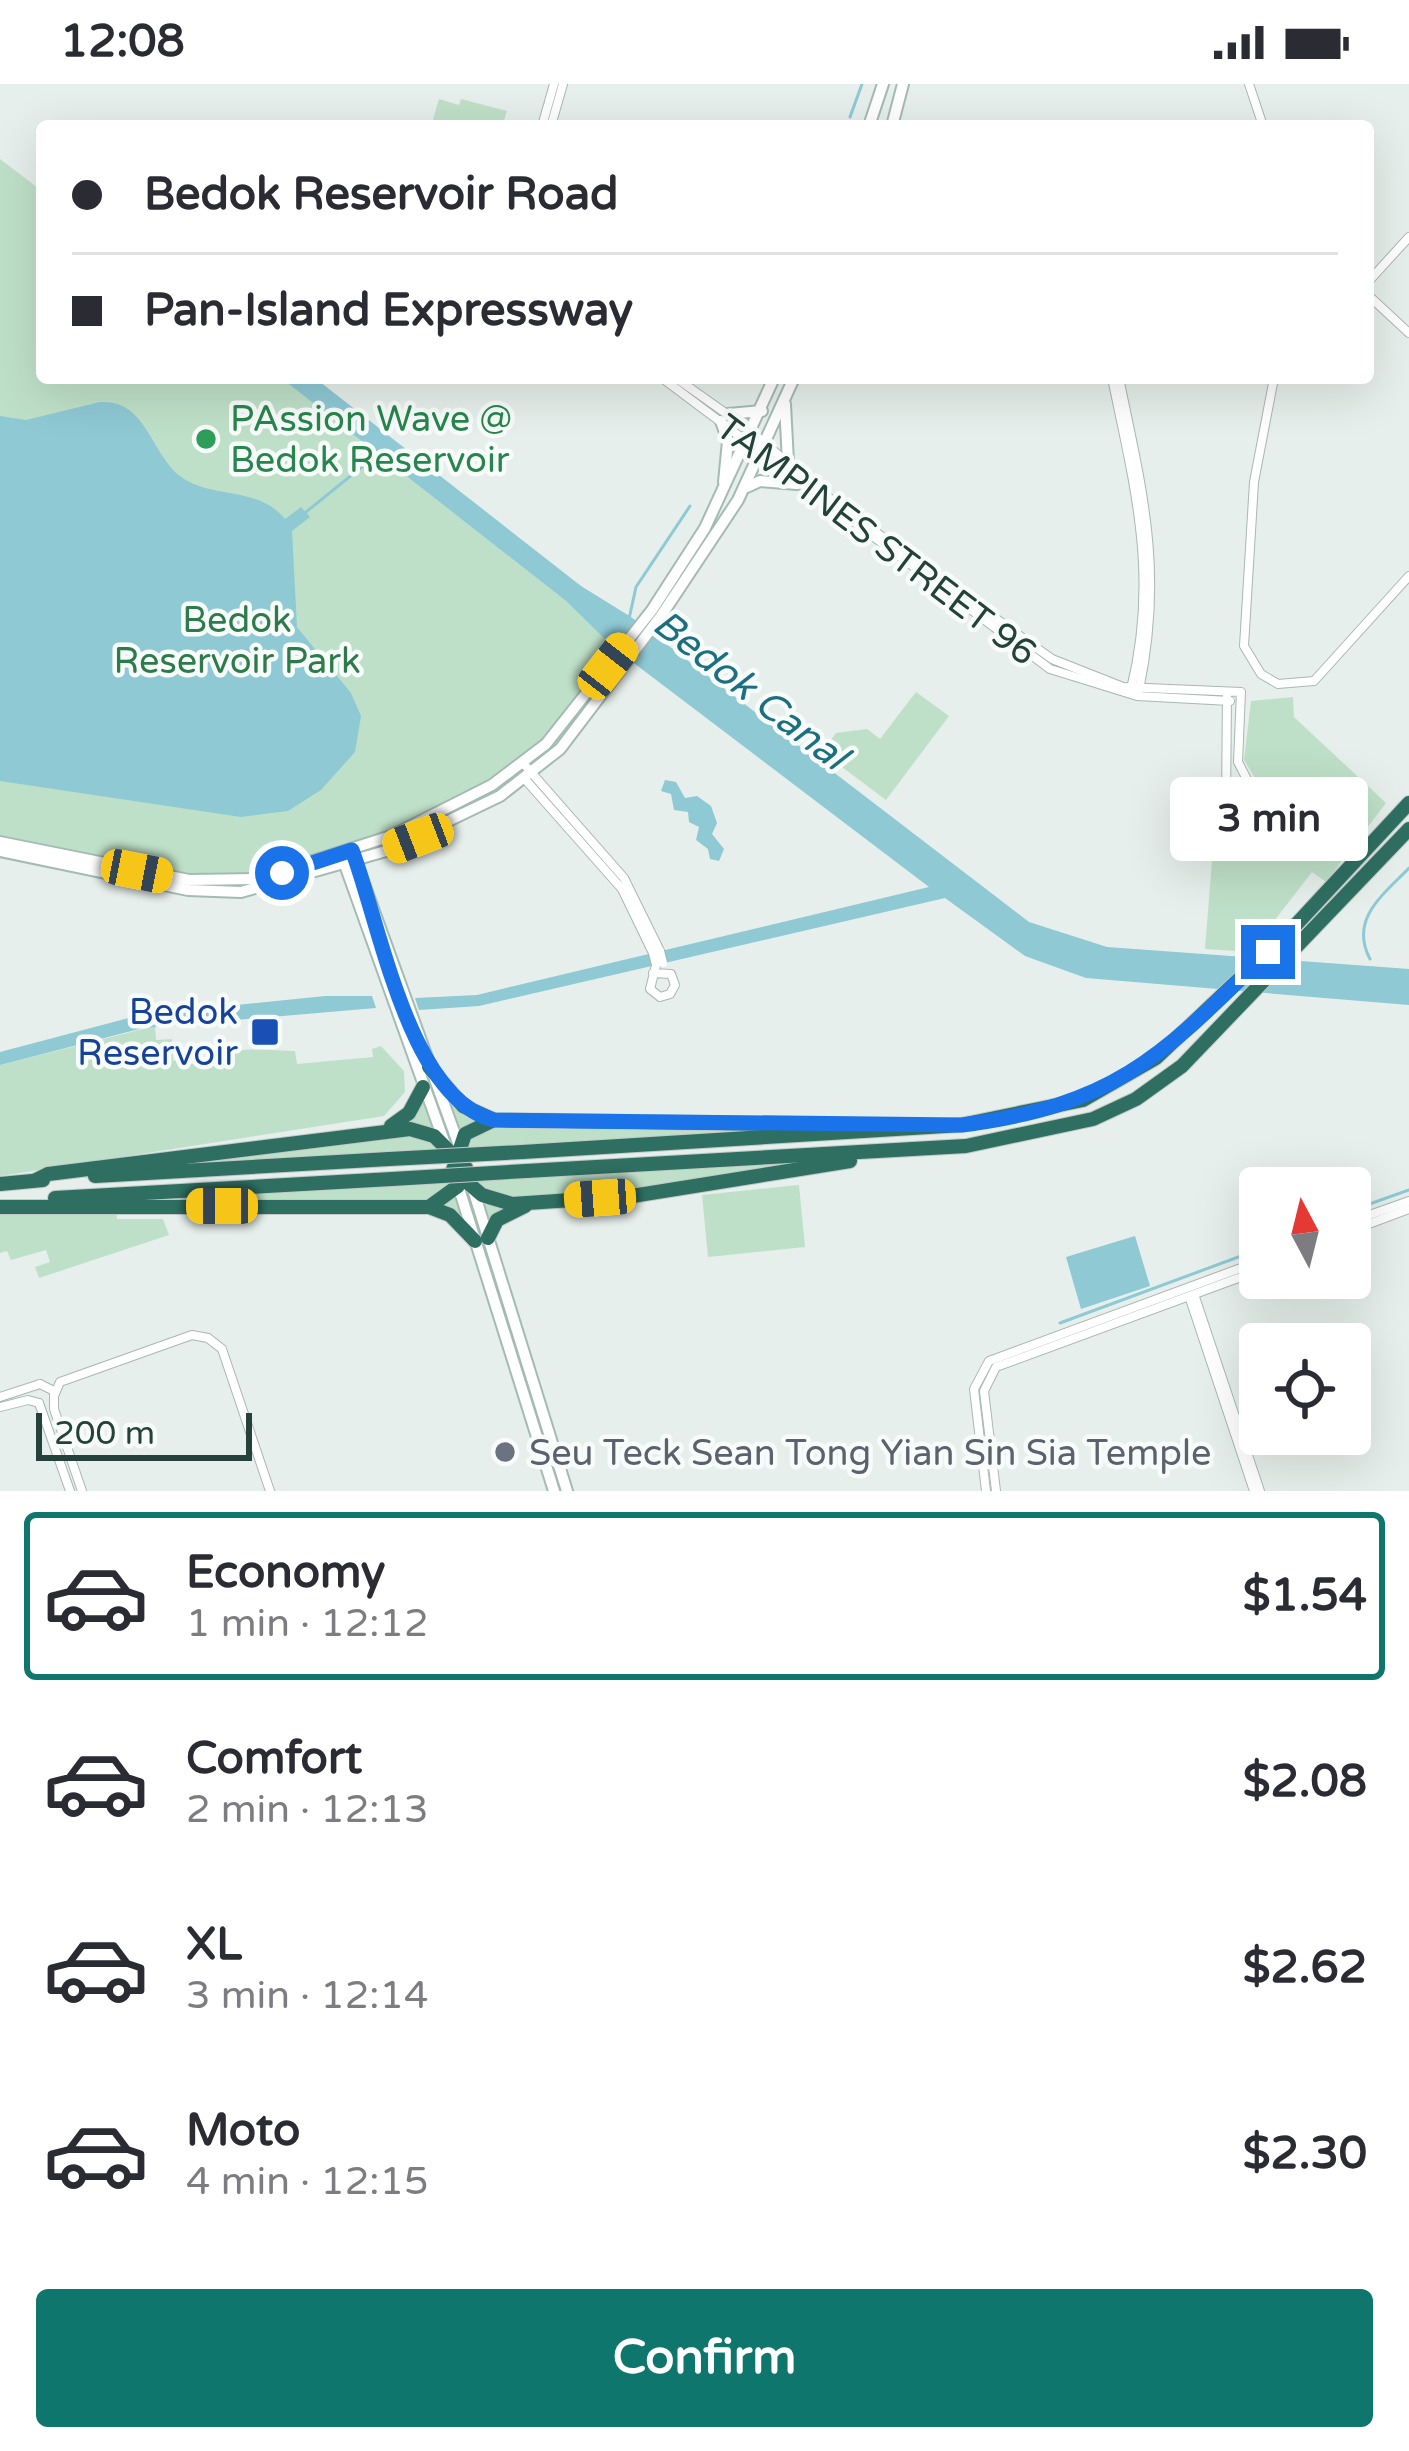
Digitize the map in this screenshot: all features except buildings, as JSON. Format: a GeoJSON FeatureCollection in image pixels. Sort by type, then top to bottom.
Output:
{"type":"FeatureCollection","features":[{"type":"Feature","properties":{"kind":"highway"},"geometry":{"type":"LineString","coordinates":[[0,1184],[962,1125],[1043,1112],[1110,1088],[1156,1058],[1292,929],[1409,803]]}},
{"type":"Feature","properties":{"kind":"highway"},"geometry":{"type":"LineString","coordinates":[[0,1205],[878,1153],[1006,1141],[1093,1119],[1167,1078],[1244,1006],[1409,829]]}},
{"type":"Feature","properties":{"kind":"highway"},"geometry":{"type":"LineString","coordinates":[[429,1067],[463,1106],[494,1120],[962,1125]]}},
{"type":"Feature","properties":{"kind":"highway"},"geometry":{"type":"LineString","coordinates":[[381,1130],[407,1115],[423,1087]]}},
{"type":"Feature","properties":{"kind":"highway"},"geometry":{"type":"LineString","coordinates":[[429,1207],[459,1168],[469,1131],[494,1120]]}},
{"type":"Feature","properties":{"kind":"highway"},"geometry":{"type":"LineString","coordinates":[[36,1180],[47,1174],[381,1130],[421,1130],[500,1203],[536,1203],[664,1192],[863,1160],[878,1153]]}},
{"type":"Feature","properties":{"kind":"highway"},"geometry":{"type":"LineString","coordinates":[[0,1205],[429,1207],[482,1239],[497,1220],[536,1203]]}},
{"type":"Feature","properties":{"kind":"main road"},"geometry":{"type":"LineString","coordinates":[[871,120],[883,84]]}},
{"type":"Feature","properties":{"kind":"main road"},"geometry":{"type":"LineString","coordinates":[[894,120],[903,84]]}},
{"type":"Feature","properties":{"kind":"main road"},"geometry":{"type":"LineString","coordinates":[[657,613],[723,492],[772,384]]}},
{"type":"Feature","properties":{"kind":"main road"},"geometry":{"type":"LineString","coordinates":[[0,842],[117,872],[230,882],[386,851],[471,813],[524,771],[657,613],[744,488],[792,384]]}},
{"type":"Feature","properties":{"kind":"main road"},"geometry":{"type":"LineString","coordinates":[[785,400],[788,462]]}},
{"type":"Feature","properties":{"kind":"main road"},"geometry":{"type":"LineString","coordinates":[[723,492],[728,441],[725,418],[762,411]]}},
{"type":"Feature","properties":{"kind":"main road"},"geometry":{"type":"LineString","coordinates":[[744,488],[760,481],[797,484]]}},
{"type":"Feature","properties":{"kind":"main road"},"geometry":{"type":"LineString","coordinates":[[0,851],[223,893],[319,873],[524,771]]}},
{"type":"Feature","properties":{"kind":"main road"},"geometry":{"type":"LineString","coordinates":[[360,892],[370,868],[386,851]]}},
{"type":"Feature","properties":{"kind":"main road"},"geometry":{"type":"LineString","coordinates":[[349,857],[423,1087],[459,1168]]}},
{"type":"Feature","properties":{"kind":"main road"},"geometry":{"type":"LineString","coordinates":[[319,873],[360,892],[429,1067],[567,1491]]}},
{"type":"Feature","properties":{"kind":"main road"},"geometry":{"type":"LineString","coordinates":[[482,1239],[554,1491]]}},
{"type":"Feature","properties":{"kind":"street"},"geometry":{"type":"LineString","coordinates":[[544,120],[558,84]]}},
{"type":"Feature","properties":{"kind":"street"},"geometry":{"type":"LineString","coordinates":[[552,120],[558,84]]}},
{"type":"Feature","properties":{"kind":"street"},"geometry":{"type":"LineString","coordinates":[[1249,84],[1261,120]]}},
{"type":"Feature","properties":{"kind":"street"},"geometry":{"type":"LineString","coordinates":[[1374,276],[1409,237]]}},
{"type":"Feature","properties":{"kind":"street"},"geometry":{"type":"LineString","coordinates":[[1374,301],[1409,333]]}},
{"type":"Feature","properties":{"kind":"street","name":"TAMPINES STREET 96"},"geometry":{"type":"LineString","coordinates":[[671,384],[725,418]]}},
{"type":"Feature","properties":{"kind":"street","name":"TAMPINES STREET 96"},"geometry":{"type":"LineString","coordinates":[[683,384],[797,484],[1032,659],[1134,693],[1227,696],[1241,697],[1238,762],[1252,789],[1251,811],[1240,816],[1226,806],[1227,696]]}},
{"type":"Feature","properties":{"kind":"street"},"geometry":{"type":"LineString","coordinates":[[1116,384],[1150,529],[1153,574],[1153,619],[1134,693]]}},
{"type":"Feature","properties":{"kind":"street"},"geometry":{"type":"LineString","coordinates":[[1273,384],[1253,482],[1244,646],[1251,662],[1278,684],[1313,681],[1409,577]]}},
{"type":"Feature","properties":{"kind":"street","name":"TAMPINES STREET 96"},"geometry":{"type":"LineString","coordinates":[[761,448],[788,462],[1027,644],[1074,670],[1134,693]]}},
{"type":"Feature","properties":{"kind":"street"},"geometry":{"type":"LineString","coordinates":[[524,771],[622,889],[657,952],[658,967],[650,989],[664,997],[675,986],[670,973],[658,967]]}},
{"type":"Feature","properties":{"kind":"street"},"geometry":{"type":"LineString","coordinates":[[1371,1219],[1409,1205]]}},
{"type":"Feature","properties":{"kind":"street"},"geometry":{"type":"LineString","coordinates":[[986,1491],[974,1389],[986,1363],[1192,1295],[1239,1272]]}},
{"type":"Feature","properties":{"kind":"street"},"geometry":{"type":"LineString","coordinates":[[996,1491],[984,1397],[992,1371],[1239,1278]]}},
{"type":"Feature","properties":{"kind":"street"},"geometry":{"type":"LineString","coordinates":[[1192,1295],[1258,1491]]}},
{"type":"Feature","properties":{"kind":"street"},"geometry":{"type":"LineString","coordinates":[[0,1407],[38,1403],[54,1396],[60,1382],[88,1370],[192,1335],[208,1338],[222,1349],[270,1491]]}},
{"type":"Feature","properties":{"kind":"street"},"geometry":{"type":"LineString","coordinates":[[40,1384],[33,1392],[70,1491]]}},
{"type":"Feature","properties":{"kind":"street"},"geometry":{"type":"LineString","coordinates":[[0,1397],[40,1384],[50,1386],[82,1491]]}},
{"type":"Feature","properties":{"kind":"green space"},"geometry":{"type":"Polygon","coordinates":[[[439,99],[459,105],[461,99],[507,111],[504,120],[433,120],[439,99]]]}},
{"type":"Feature","properties":{"kind":"green space","name":"Bedok Reservoir Park"},"geometry":{"type":"Polygon","coordinates":[[[0,159],[36,186],[36,384],[289,384],[566,601],[614,648],[543,742],[469,796],[455,798],[409,826],[257,877],[187,876],[0,835],[0,159]]]}},
{"type":"Feature","properties":{"kind":"green space"},"geometry":{"type":"Polygon","coordinates":[[[916,692],[949,716],[886,800],[822,752],[836,733],[867,729],[880,739],[916,692]]]}},
{"type":"Feature","properties":{"kind":"green space"},"geometry":{"type":"Polygon","coordinates":[[[1293,697],[1294,717],[1386,803],[1326,882],[1312,872],[1250,952],[1205,949],[1215,823],[1249,826],[1259,818],[1260,786],[1244,760],[1251,701],[1293,697]]]}},
{"type":"Feature","properties":{"kind":"green space"},"geometry":{"type":"Polygon","coordinates":[[[155,1026],[156,1040],[172,1039],[173,1060],[188,1064],[259,1050],[295,1051],[297,1064],[373,1057],[372,1049],[381,1046],[404,1071],[405,1092],[384,1116],[0,1176],[0,1065],[155,1026]]]}},
{"type":"Feature","properties":{"kind":"green space"},"geometry":{"type":"Polygon","coordinates":[[[443,1086],[478,1116],[858,1125],[468,1155],[459,1145],[443,1086]]]}},
{"type":"Feature","properties":{"kind":"green space"},"geometry":{"type":"Polygon","coordinates":[[[423,1087],[445,1144],[428,1141],[442,1156],[38,1180],[392,1126],[423,1087]]]}},
{"type":"Feature","properties":{"kind":"green space"},"geometry":{"type":"Polygon","coordinates":[[[876,1153],[863,1159],[535,1203],[491,1230],[473,1190],[478,1186],[474,1174],[876,1153]]]}},
{"type":"Feature","properties":{"kind":"green space"},"geometry":{"type":"Polygon","coordinates":[[[448,1175],[475,1241],[442,1211],[116,1208],[117,1219],[163,1219],[169,1235],[39,1278],[35,1267],[50,1262],[46,1250],[11,1260],[7,1251],[0,1253],[0,1204],[448,1175]]]}},
{"type":"Feature","properties":{"kind":"green space"},"geometry":{"type":"Polygon","coordinates":[[[799,1185],[805,1247],[708,1257],[702,1195],[799,1185]]]}},
{"type":"Feature","properties":{"kind":"water"},"geometry":{"type":"Polygon","coordinates":[[[289,384],[323,384],[581,586],[631,617],[1029,922],[1107,947],[1409,969],[1409,1005],[1086,978],[1025,956],[945,898],[479,1006],[419,1010],[415,998],[477,995],[929,887],[614,648],[566,601],[289,384]]]}},
{"type":"Feature","properties":{"kind":"water"},"geometry":{"type":"Polygon","coordinates":[[[100,402],[115,403],[138,418],[180,476],[206,488],[261,501],[285,519],[301,507],[310,517],[292,531],[297,627],[351,693],[361,716],[355,752],[321,790],[288,811],[241,817],[0,781],[0,416],[26,420],[100,402]]]}},
{"type":"Feature","properties":{"kind":"water"},"geometry":{"type":"Polygon","coordinates":[[[665,780],[676,782],[685,798],[697,796],[711,806],[717,823],[712,834],[724,849],[719,861],[710,859],[708,849],[696,840],[699,827],[689,822],[688,812],[674,810],[671,794],[661,791],[665,780]]]}},
{"type":"Feature","properties":{"kind":"water"},"geometry":{"type":"Polygon","coordinates":[[[325,996],[372,996],[376,1008],[143,1028],[0,1065],[0,1052],[140,1015],[325,996]]]}},
{"type":"Feature","properties":{"kind":"water"},"geometry":{"type":"Polygon","coordinates":[[[1135,1236],[1150,1286],[1081,1309],[1066,1257],[1135,1236]]]}},
{"type":"Feature","properties":{"kind":"waterway"},"geometry":{"type":"LineString","coordinates":[[850,117],[862,84]]}},
{"type":"Feature","properties":{"kind":"waterway"},"geometry":{"type":"LineString","coordinates":[[306,512],[379,453]]}},
{"type":"Feature","properties":{"kind":"waterway"},"geometry":{"type":"LineString","coordinates":[[629,619],[636,587],[690,506]]}},
{"type":"Feature","properties":{"kind":"waterway"},"geometry":{"type":"LineString","coordinates":[[1370,959],[1366,920],[1409,868]]}},
{"type":"Feature","properties":{"kind":"waterway"},"geometry":{"type":"LineString","coordinates":[[1371,1204],[1409,1190]]}},
{"type":"Feature","properties":{"kind":"waterway"},"geometry":{"type":"LineString","coordinates":[[1060,1323],[1239,1257]]}},
{"type":"Feature","properties":{"kind":"place","name":"PAssion Wave @ Bedok Reservoir"},"geometry":{"type":"Point","coordinates":[206,439]}},
{"type":"Feature","properties":{"kind":"place","name":"Bedok Reservoir"},"geometry":{"type":"Point","coordinates":[265,1032]}},
{"type":"Feature","properties":{"kind":"place","name":"Seu Teck Sean Tong Yian Sin Sia Temple"},"geometry":{"type":"Point","coordinates":[505,1452]}},
{"type":"Feature","properties":{"kind":"route"},"geometry":{"type":"LineString","coordinates":[[282,873],[352,850],[429,1067],[463,1106],[494,1120],[962,1125],[1029,1115],[1083,1100],[1144,1068],[1268,952]]}},
{"type":"Feature","properties":{"kind":"water label","name":"Bedok Canal"},"geometry":{"type":"Point","coordinates":[751,689]}}]}
